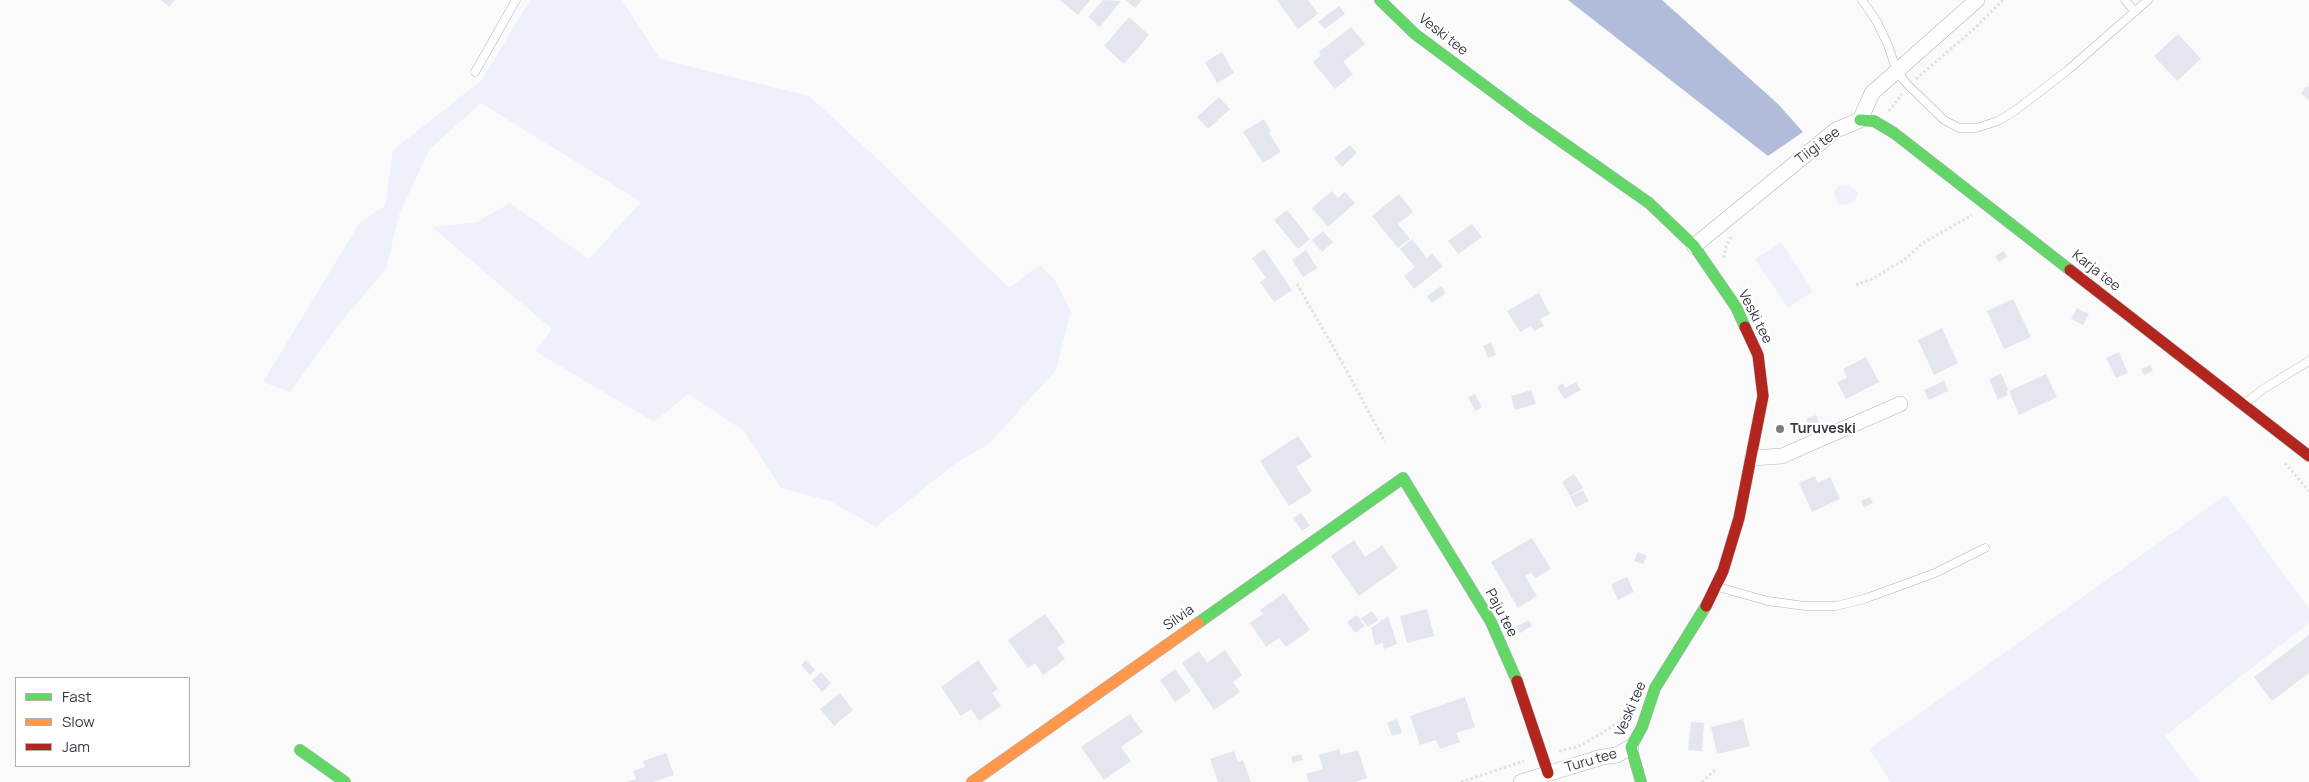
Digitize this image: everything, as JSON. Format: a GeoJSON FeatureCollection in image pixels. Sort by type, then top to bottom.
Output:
{"type":"FeatureCollection","features":[{"type":"Feature","properties":{"kind":"street","name":"Veski tee"},"geometry":{"type":"LineString","coordinates":[[1380,0],[1415,34],[1528,118],[1649,203],[1694,246],[1736,307],[1758,355],[1762,396],[1752,458],[1739,518],[1723,571],[1716,587],[1703,612],[1655,688],[1642,727],[1631,747],[1641,782]]}},
{"type":"Feature","properties":{"kind":"street"},"geometry":{"type":"LineString","coordinates":[[1860,120],[1872,93],[1977,0]]}},
{"type":"Feature","properties":{"kind":"street","name":"Tiigi tee"},"geometry":{"type":"LineString","coordinates":[[1694,246],[1836,130],[1860,120]]}},
{"type":"Feature","properties":{"kind":"street","name":"Karja tee"},"geometry":{"type":"LineString","coordinates":[[1860,120],[1874,121],[1894,133],[2309,456]]}},
{"type":"Feature","properties":{"kind":"street"},"geometry":{"type":"LineString","coordinates":[[1752,458],[1782,456],[1900,404]]}},
{"type":"Feature","properties":{"kind":"street","name":"Paju tee"},"geometry":{"type":"LineString","coordinates":[[1403,478],[1491,622],[1522,693],[1548,773]]}},
{"type":"Feature","properties":{"kind":"street","name":"Silvia"},"geometry":{"type":"LineString","coordinates":[[972,782],[1403,478]]}},
{"type":"Feature","properties":{"kind":"street","name":"Turu tee"},"geometry":{"type":"LineString","coordinates":[[1521,782],[1617,755],[1631,747]]}},
{"type":"Feature","properties":{"kind":"street"},"geometry":{"type":"LineString","coordinates":[[300,750],[345,782]]}},
{"type":"Feature","properties":{"kind":"lane"},"geometry":{"type":"LineString","coordinates":[[475,72],[516,0]]}},
{"type":"Feature","properties":{"kind":"lane"},"geometry":{"type":"LineString","coordinates":[[1862,0],[1877,22],[1888,44],[1897,72],[1944,120],[1958,128],[1976,128],[1998,121],[2068,70],[2148,0]]}},
{"type":"Feature","properties":{"kind":"lane"},"geometry":{"type":"LineString","coordinates":[[2125,0],[2135,12]]}},
{"type":"Feature","properties":{"kind":"lane"},"geometry":{"type":"LineString","coordinates":[[2243,405],[2265,388],[2309,361]]}},
{"type":"Feature","properties":{"kind":"lane"},"geometry":{"type":"LineString","coordinates":[[1716,587],[1768,601],[1805,606],[1836,606],[1864,599],[1935,573],[1985,548]]}},
{"type":"Feature","properties":{"kind":"path"},"geometry":{"type":"LineString","coordinates":[[1880,125],[1909,86],[1975,28],[2002,0]]}},
{"type":"Feature","properties":{"kind":"path"},"geometry":{"type":"LineString","coordinates":[[1856,285],[1880,275],[1904,260],[1923,243],[1975,214],[1967,208]]}},
{"type":"Feature","properties":{"kind":"path"},"geometry":{"type":"LineString","coordinates":[[1726,265],[1724,258],[1726,246],[1740,230]]}},
{"type":"Feature","properties":{"kind":"path"},"geometry":{"type":"LineString","coordinates":[[1297,284],[1343,364],[1384,442]]}},
{"type":"Feature","properties":{"kind":"path"},"geometry":{"type":"LineString","coordinates":[[2279,456],[2309,491]]}},
{"type":"Feature","properties":{"kind":"path"},"geometry":{"type":"LineString","coordinates":[[1461,782],[1542,755],[1577,747],[1619,722],[1630,707]]}},
{"type":"Feature","properties":{"kind":"path"},"geometry":{"type":"LineString","coordinates":[[1702,782],[1715,770]]}},
{"type":"Feature","properties":{"kind":"shaded area"},"geometry":{"type":"Polygon","coordinates":[[[530,0],[622,0],[660,59],[809,96],[869,151],[1009,288],[1039,265],[1055,280],[1071,311],[1056,370],[989,444],[956,463],[876,527],[830,501],[781,488],[744,431],[688,394],[654,422],[535,351],[552,329],[432,227],[477,222],[510,203],[589,259],[641,202],[481,103],[429,150],[399,215],[386,269],[336,328],[290,392],[263,382],[360,222],[385,206],[393,150],[482,80],[530,0]]]}},
{"type":"Feature","properties":{"kind":"shaded area"},"geometry":{"type":"Polygon","coordinates":[[[1849,185],[1858,192],[1855,201],[1844,205],[1837,204],[1834,191],[1840,186],[1849,185]]]}},
{"type":"Feature","properties":{"kind":"shaded area"},"geometry":{"type":"Polygon","coordinates":[[[1781,242],[1813,291],[1788,308],[1755,259],[1781,242]]]}},
{"type":"Feature","properties":{"kind":"shaded area"},"geometry":{"type":"Polygon","coordinates":[[[2226,495],[2309,609],[2309,623],[2165,736],[2200,782],[1891,782],[1869,749],[2226,495]]]}},
{"type":"Feature","properties":{"kind":"water"},"geometry":{"type":"Polygon","coordinates":[[[1568,0],[1662,0],[1778,104],[1803,132],[1768,156],[1568,0]]]}},
{"type":"Feature","properties":{"kind":"building"},"geometry":{"type":"Polygon","coordinates":[[[161,0],[175,0],[169,7],[161,0]]]}},
{"type":"Feature","properties":{"kind":"building"},"geometry":{"type":"Polygon","coordinates":[[[1060,0],[1090,0],[1078,15],[1060,0]]]}},
{"type":"Feature","properties":{"kind":"building"},"geometry":{"type":"Polygon","coordinates":[[[1103,0],[1121,1],[1100,27],[1088,17],[1103,0]]]}},
{"type":"Feature","properties":{"kind":"building"},"geometry":{"type":"Polygon","coordinates":[[[1126,0],[1142,0],[1135,8],[1126,0]]]}},
{"type":"Feature","properties":{"kind":"building"},"geometry":{"type":"Polygon","coordinates":[[[1277,0],[1308,0],[1318,14],[1298,29],[1277,0]]]}},
{"type":"Feature","properties":{"kind":"building"},"geometry":{"type":"Polygon","coordinates":[[[1339,6],[1345,14],[1325,29],[1318,22],[1339,6]]]}},
{"type":"Feature","properties":{"kind":"building"},"geometry":{"type":"Polygon","coordinates":[[[1129,17],[1149,35],[1124,64],[1104,46],[1129,17]]]}},
{"type":"Feature","properties":{"kind":"building"},"geometry":{"type":"Polygon","coordinates":[[[1351,27],[1365,44],[1343,62],[1353,74],[1335,89],[1313,62],[1321,55],[1319,52],[1351,27]]]}},
{"type":"Feature","properties":{"kind":"building"},"geometry":{"type":"Polygon","coordinates":[[[2178,34],[2201,59],[2177,81],[2154,56],[2178,34]]]}},
{"type":"Feature","properties":{"kind":"building"},"geometry":{"type":"Polygon","coordinates":[[[1222,52],[1234,73],[1217,83],[1205,62],[1222,52]]]}},
{"type":"Feature","properties":{"kind":"building"},"geometry":{"type":"Polygon","coordinates":[[[2306,86],[2309,88],[2309,100],[2301,94],[2306,86]]]}},
{"type":"Feature","properties":{"kind":"building"},"geometry":{"type":"Polygon","coordinates":[[[1219,97],[1230,109],[1208,129],[1197,117],[1219,97]]]}},
{"type":"Feature","properties":{"kind":"building"},"geometry":{"type":"Polygon","coordinates":[[[1264,119],[1271,131],[1269,133],[1281,152],[1263,163],[1243,132],[1264,119]]]}},
{"type":"Feature","properties":{"kind":"building"},"geometry":{"type":"Polygon","coordinates":[[[1350,145],[1357,153],[1342,167],[1334,158],[1350,145]]]}},
{"type":"Feature","properties":{"kind":"building"},"geometry":{"type":"Polygon","coordinates":[[[1332,191],[1338,198],[1345,192],[1355,203],[1328,227],[1312,208],[1332,191]]]}},
{"type":"Feature","properties":{"kind":"building"},"geometry":{"type":"Polygon","coordinates":[[[1399,194],[1413,212],[1398,224],[1410,239],[1398,248],[1372,216],[1399,194]]]}},
{"type":"Feature","properties":{"kind":"building"},"geometry":{"type":"Polygon","coordinates":[[[1287,210],[1310,239],[1298,249],[1274,220],[1287,210]]]}},
{"type":"Feature","properties":{"kind":"building"},"geometry":{"type":"Polygon","coordinates":[[[1472,224],[1482,237],[1458,254],[1448,241],[1472,224]]]}},
{"type":"Feature","properties":{"kind":"building"},"geometry":{"type":"Polygon","coordinates":[[[1323,231],[1333,242],[1322,252],[1312,240],[1323,231]]]}},
{"type":"Feature","properties":{"kind":"building"},"geometry":{"type":"Polygon","coordinates":[[[1412,239],[1427,258],[1432,253],[1443,266],[1414,289],[1404,276],[1415,267],[1400,249],[1412,239]]]}},
{"type":"Feature","properties":{"kind":"building"},"geometry":{"type":"Polygon","coordinates":[[[1264,249],[1292,290],[1274,302],[1260,282],[1266,278],[1252,258],[1264,249]]]}},
{"type":"Feature","properties":{"kind":"building"},"geometry":{"type":"Polygon","coordinates":[[[1306,250],[1317,268],[1303,277],[1292,260],[1306,250]]]}},
{"type":"Feature","properties":{"kind":"building"},"geometry":{"type":"Polygon","coordinates":[[[2004,251],[2007,257],[1999,262],[1995,256],[2004,251]]]}},
{"type":"Feature","properties":{"kind":"building"},"geometry":{"type":"Polygon","coordinates":[[[1441,286],[1446,293],[1432,303],[1427,296],[1441,286]]]}},
{"type":"Feature","properties":{"kind":"building"},"geometry":{"type":"Polygon","coordinates":[[[1539,293],[1550,314],[1540,319],[1544,326],[1534,331],[1531,326],[1520,332],[1507,311],[1539,293]]]}},
{"type":"Feature","properties":{"kind":"building"},"geometry":{"type":"Polygon","coordinates":[[[2013,299],[2031,337],[2004,349],[1987,311],[2013,299]]]}},
{"type":"Feature","properties":{"kind":"building"},"geometry":{"type":"Polygon","coordinates":[[[2077,308],[2089,314],[2083,325],[2071,319],[2077,308]]]}},
{"type":"Feature","properties":{"kind":"building"},"geometry":{"type":"Polygon","coordinates":[[[1942,328],[1958,363],[1934,375],[1918,340],[1942,328]]]}},
{"type":"Feature","properties":{"kind":"building"},"geometry":{"type":"Polygon","coordinates":[[[1491,342],[1496,355],[1488,358],[1483,346],[1491,342]]]}},
{"type":"Feature","properties":{"kind":"building"},"geometry":{"type":"Polygon","coordinates":[[[2119,352],[2128,373],[2116,378],[2106,358],[2119,352]]]}},
{"type":"Feature","properties":{"kind":"building"},"geometry":{"type":"Polygon","coordinates":[[[1866,357],[1879,382],[1846,399],[1837,382],[1847,378],[1843,369],[1866,357]]]}},
{"type":"Feature","properties":{"kind":"building"},"geometry":{"type":"Polygon","coordinates":[[[2150,365],[2153,371],[2144,375],[2141,369],[2150,365]]]}},
{"type":"Feature","properties":{"kind":"building"},"geometry":{"type":"Polygon","coordinates":[[[2001,373],[2008,390],[2006,391],[2008,395],[1998,400],[1989,379],[2001,373]]]}},
{"type":"Feature","properties":{"kind":"building"},"geometry":{"type":"Polygon","coordinates":[[[2046,374],[2057,397],[2019,415],[2009,391],[2046,374]]]}},
{"type":"Feature","properties":{"kind":"building"},"geometry":{"type":"Polygon","coordinates":[[[1944,381],[1948,391],[1929,400],[1924,390],[1944,381]]]}},
{"type":"Feature","properties":{"kind":"building"},"geometry":{"type":"Polygon","coordinates":[[[1576,382],[1581,390],[1564,399],[1557,387],[1563,383],[1565,388],[1576,382]]]}},
{"type":"Feature","properties":{"kind":"building"},"geometry":{"type":"Polygon","coordinates":[[[1531,390],[1536,404],[1515,410],[1511,396],[1531,390]]]}},
{"type":"Feature","properties":{"kind":"building"},"geometry":{"type":"Polygon","coordinates":[[[1475,394],[1482,407],[1475,411],[1468,397],[1475,394]]]}},
{"type":"Feature","properties":{"kind":"building"},"geometry":{"type":"Polygon","coordinates":[[[1816,415],[1819,422],[1809,426],[1806,419],[1816,415]]]}},
{"type":"Feature","properties":{"kind":"building"},"geometry":{"type":"Polygon","coordinates":[[[1298,436],[1312,457],[1296,467],[1312,491],[1289,506],[1260,461],[1298,436]]]}},
{"type":"Feature","properties":{"kind":"building"},"geometry":{"type":"Polygon","coordinates":[[[1574,474],[1583,488],[1570,496],[1562,482],[1574,474]]]}},
{"type":"Feature","properties":{"kind":"building"},"geometry":{"type":"Polygon","coordinates":[[[1815,476],[1818,483],[1830,477],[1840,499],[1812,512],[1799,483],[1815,476]]]}},
{"type":"Feature","properties":{"kind":"building"},"geometry":{"type":"Polygon","coordinates":[[[1583,490],[1589,501],[1576,507],[1570,497],[1583,490]]]}},
{"type":"Feature","properties":{"kind":"building"},"geometry":{"type":"Polygon","coordinates":[[[1870,497],[1873,503],[1864,507],[1861,501],[1870,497]]]}},
{"type":"Feature","properties":{"kind":"building"},"geometry":{"type":"Polygon","coordinates":[[[1301,513],[1310,526],[1302,531],[1293,518],[1301,513]]]}},
{"type":"Feature","properties":{"kind":"building"},"geometry":{"type":"Polygon","coordinates":[[[1532,538],[1551,569],[1535,578],[1531,573],[1525,576],[1537,596],[1518,608],[1491,562],[1532,538]]]}},
{"type":"Feature","properties":{"kind":"building"},"geometry":{"type":"Polygon","coordinates":[[[1354,540],[1365,557],[1382,545],[1398,568],[1359,596],[1331,556],[1354,540]]]}},
{"type":"Feature","properties":{"kind":"building"},"geometry":{"type":"Polygon","coordinates":[[[1638,552],[1647,556],[1643,564],[1634,561],[1638,552]]]}},
{"type":"Feature","properties":{"kind":"building"},"geometry":{"type":"Polygon","coordinates":[[[1627,577],[1634,592],[1618,600],[1611,584],[1627,577]]]}},
{"type":"Feature","properties":{"kind":"building"},"geometry":{"type":"Polygon","coordinates":[[[1284,593],[1310,630],[1286,647],[1279,638],[1266,647],[1250,623],[1263,614],[1260,610],[1284,593]]]}},
{"type":"Feature","properties":{"kind":"building"},"geometry":{"type":"Polygon","coordinates":[[[1427,609],[1434,636],[1407,643],[1400,616],[1427,609]]]}},
{"type":"Feature","properties":{"kind":"building"},"geometry":{"type":"Polygon","coordinates":[[[1372,611],[1378,620],[1368,627],[1361,618],[1372,611]]]}},
{"type":"Feature","properties":{"kind":"building"},"geometry":{"type":"Polygon","coordinates":[[[1045,614],[1065,642],[1057,648],[1065,659],[1043,675],[1035,663],[1028,668],[1008,640],[1045,614]]]}},
{"type":"Feature","properties":{"kind":"building"},"geometry":{"type":"Polygon","coordinates":[[[1357,615],[1365,626],[1355,633],[1347,622],[1357,615]]]}},
{"type":"Feature","properties":{"kind":"building"},"geometry":{"type":"Polygon","coordinates":[[[1388,616],[1397,644],[1384,649],[1383,643],[1375,645],[1371,628],[1388,616]]]}},
{"type":"Feature","properties":{"kind":"building"},"geometry":{"type":"Polygon","coordinates":[[[1529,620],[1532,626],[1520,633],[1516,627],[1529,620]]]}},
{"type":"Feature","properties":{"kind":"building"},"geometry":{"type":"Polygon","coordinates":[[[2309,635],[2309,673],[2272,701],[2254,677],[2309,635]]]}},
{"type":"Feature","properties":{"kind":"building"},"geometry":{"type":"Polygon","coordinates":[[[1225,650],[1242,675],[1233,682],[1240,692],[1214,710],[1182,663],[1199,651],[1207,663],[1225,650]]]}},
{"type":"Feature","properties":{"kind":"building"},"geometry":{"type":"Polygon","coordinates":[[[806,660],[815,670],[810,675],[801,665],[806,660]]]}},
{"type":"Feature","properties":{"kind":"building"},"geometry":{"type":"Polygon","coordinates":[[[978,660],[998,689],[992,693],[1001,706],[979,721],[971,709],[961,716],[941,687],[978,660]]]}},
{"type":"Feature","properties":{"kind":"building"},"geometry":{"type":"Polygon","coordinates":[[[1175,669],[1191,691],[1175,702],[1160,680],[1175,669]]]}},
{"type":"Feature","properties":{"kind":"building"},"geometry":{"type":"Polygon","coordinates":[[[821,672],[831,683],[822,692],[812,680],[821,672]]]}},
{"type":"Feature","properties":{"kind":"building"},"geometry":{"type":"Polygon","coordinates":[[[840,693],[853,710],[834,726],[820,709],[840,693]]]}},
{"type":"Feature","properties":{"kind":"building"},"geometry":{"type":"Polygon","coordinates":[[[1465,697],[1475,727],[1456,733],[1460,742],[1440,749],[1436,740],[1420,745],[1410,716],[1465,697]]]}},
{"type":"Feature","properties":{"kind":"building"},"geometry":{"type":"Polygon","coordinates":[[[1130,714],[1143,732],[1121,747],[1131,761],[1104,780],[1081,747],[1130,714]]]}},
{"type":"Feature","properties":{"kind":"building"},"geometry":{"type":"Polygon","coordinates":[[[1397,719],[1402,733],[1392,736],[1387,723],[1397,719]]]}},
{"type":"Feature","properties":{"kind":"building"},"geometry":{"type":"Polygon","coordinates":[[[1743,719],[1750,746],[1717,754],[1711,727],[1743,719]]]}},
{"type":"Feature","properties":{"kind":"building"},"geometry":{"type":"Polygon","coordinates":[[[1691,722],[1704,723],[1702,751],[1688,750],[1691,722]]]}},
{"type":"Feature","properties":{"kind":"building"},"geometry":{"type":"Polygon","coordinates":[[[1339,749],[1341,755],[1358,750],[1367,778],[1355,782],[1309,782],[1306,774],[1323,769],[1319,755],[1339,749]]]}},
{"type":"Feature","properties":{"kind":"building"},"geometry":{"type":"Polygon","coordinates":[[[1234,751],[1238,762],[1243,760],[1251,782],[1218,782],[1210,759],[1234,751]]]}},
{"type":"Feature","properties":{"kind":"building"},"geometry":{"type":"Polygon","coordinates":[[[666,753],[674,775],[653,782],[627,782],[636,779],[633,771],[645,767],[643,761],[666,753]]]}},
{"type":"Feature","properties":{"kind":"building"},"geometry":{"type":"Polygon","coordinates":[[[1301,754],[1303,760],[1293,763],[1291,757],[1301,754]]]}},
{"type":"Feature","properties":{"kind":"traffic: fast"},"geometry":{"type":"LineString","coordinates":[[1380,0],[1415,34],[1528,118],[1649,203],[1694,246],[1736,307],[1745,327]]}},
{"type":"Feature","properties":{"kind":"traffic: fast"},"geometry":{"type":"LineString","coordinates":[[1860,120],[1874,121],[1894,133],[2070,270]]}},
{"type":"Feature","properties":{"kind":"traffic: fast"},"geometry":{"type":"LineString","coordinates":[[1198,623],[1403,478],[1491,622],[1517,681]]}},
{"type":"Feature","properties":{"kind":"traffic: fast"},"geometry":{"type":"LineString","coordinates":[[1641,782],[1631,747],[1642,727],[1655,688],[1706,606]]}},
{"type":"Feature","properties":{"kind":"traffic: fast"},"geometry":{"type":"LineString","coordinates":[[300,750],[345,782]]}},
{"type":"Feature","properties":{"kind":"traffic: slow"},"geometry":{"type":"LineString","coordinates":[[972,782],[1198,623]]}},
{"type":"Feature","properties":{"kind":"traffic: jam"},"geometry":{"type":"LineString","coordinates":[[2070,270],[2309,456]]}},
{"type":"Feature","properties":{"kind":"traffic: jam"},"geometry":{"type":"LineString","coordinates":[[1706,606],[1723,571],[1739,518],[1763,396],[1758,355],[1745,327]]}},
{"type":"Feature","properties":{"kind":"traffic: jam"},"geometry":{"type":"LineString","coordinates":[[1517,681],[1548,773]]}},
{"type":"Feature","properties":{"kind":"place","name":"Turuveski"},"geometry":{"type":"Point","coordinates":[1780,429]}}]}
